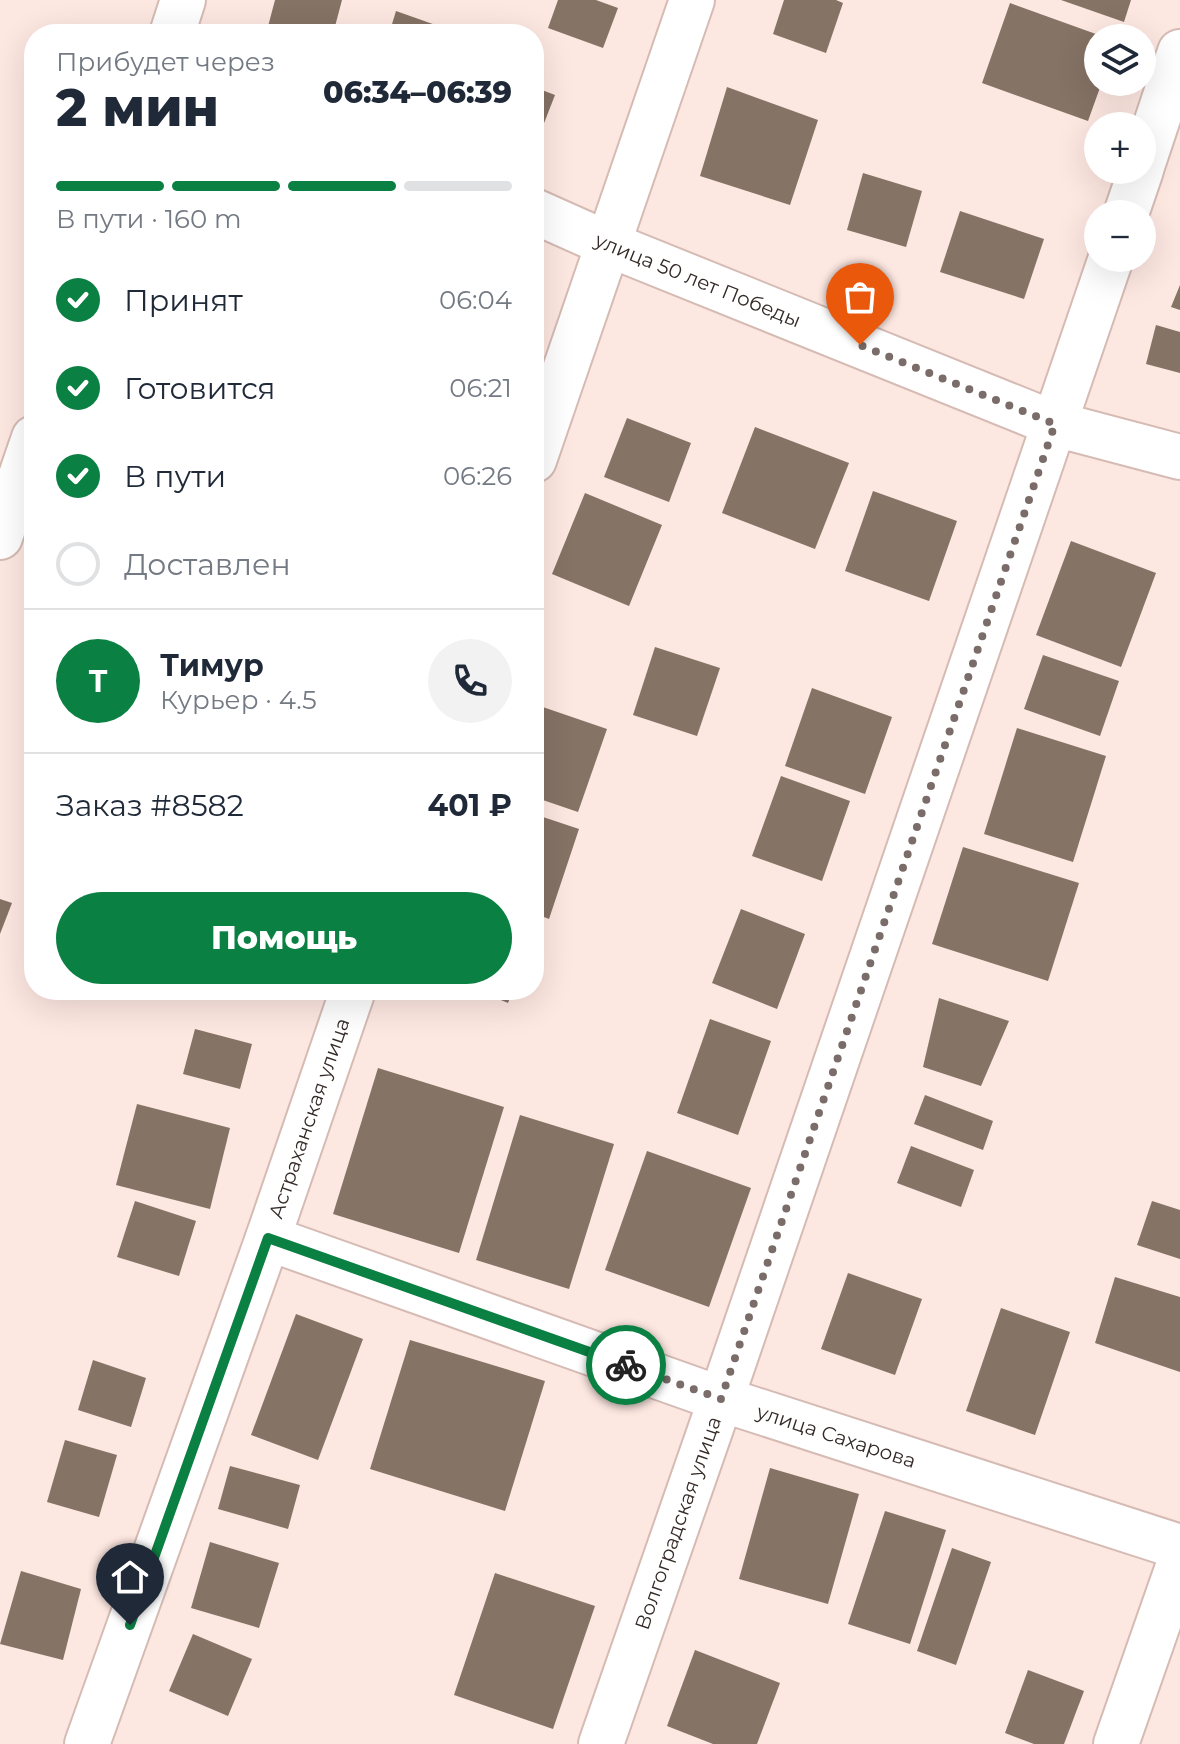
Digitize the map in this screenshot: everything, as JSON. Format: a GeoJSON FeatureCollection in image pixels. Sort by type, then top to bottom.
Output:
{"type":"FeatureCollection","features":[{"type":"Feature","properties":{"kind":"street"},"geometry":{"type":"LineString","coordinates":[[175,24],[183,0]]}},
{"type":"Feature","properties":{"kind":"street"},"geometry":{"type":"LineString","coordinates":[[544,431],[692,0]]}},
{"type":"Feature","properties":{"kind":"street"},"geometry":{"type":"LineString","coordinates":[[1156,123],[1180,52]]}},
{"type":"Feature","properties":{"kind":"street","name":"улица 50 лет Победы"},"geometry":{"type":"LineString","coordinates":[[544,215],[1055,424],[1180,457]]}},
{"type":"Feature","properties":{"kind":"street","name":"Волгоградская улица"},"geometry":{"type":"LineString","coordinates":[[601,1744],[1106,272]]}},
{"type":"Feature","properties":{"kind":"street"},"geometry":{"type":"LineString","coordinates":[[0,537],[24,467]]}},
{"type":"Feature","properties":{"kind":"street","name":"Астраханская улица"},"geometry":{"type":"LineString","coordinates":[[87,1744],[350,1000]]}},
{"type":"Feature","properties":{"kind":"street","name":"улица Сахарова"},"geometry":{"type":"LineString","coordinates":[[268,1238],[721,1399],[1180,1547]]}},
{"type":"Feature","properties":{"kind":"street"},"geometry":{"type":"LineString","coordinates":[[1116,1744],[1180,1561]]}},
{"type":"Feature","properties":{"kind":"building"},"geometry":{"type":"Polygon","coordinates":[[[275,0],[342,0],[336,24],[269,24],[275,0]]]}},
{"type":"Feature","properties":{"kind":"building"},"geometry":{"type":"Polygon","coordinates":[[[558,0],[596,0],[618,8],[603,48],[548,28],[558,0]]]}},
{"type":"Feature","properties":{"kind":"building"},"geometry":{"type":"Polygon","coordinates":[[[784,0],[836,0],[843,3],[826,53],[773,34],[784,0]]]}},
{"type":"Feature","properties":{"kind":"building"},"geometry":{"type":"Polygon","coordinates":[[[1061,0],[1131,0],[1124,22],[1061,0]]]}},
{"type":"Feature","properties":{"kind":"building"},"geometry":{"type":"Polygon","coordinates":[[[1010,3],[1084,30],[1084,96],[1097,96],[1091,112],[1084,112],[1084,120],[982,83],[1010,3]]]}},
{"type":"Feature","properties":{"kind":"building"},"geometry":{"type":"Polygon","coordinates":[[[396,11],[433,24],[392,24],[396,11]]]}},
{"type":"Feature","properties":{"kind":"building"},"geometry":{"type":"Polygon","coordinates":[[[727,87],[818,120],[790,205],[700,176],[727,87]]]}},
{"type":"Feature","properties":{"kind":"building"},"geometry":{"type":"Polygon","coordinates":[[[544,91],[555,95],[544,123],[544,91]]]}},
{"type":"Feature","properties":{"kind":"building"},"geometry":{"type":"Polygon","coordinates":[[[863,173],[922,191],[906,247],[847,230],[863,173]]]}},
{"type":"Feature","properties":{"kind":"building"},"geometry":{"type":"Polygon","coordinates":[[[960,211],[1044,239],[1024,299],[940,272],[960,211]]]}},
{"type":"Feature","properties":{"kind":"building"},"geometry":{"type":"Polygon","coordinates":[[[1180,285],[1180,310],[1171,307],[1180,285]]]}},
{"type":"Feature","properties":{"kind":"building"},"geometry":{"type":"Polygon","coordinates":[[[1156,325],[1180,332],[1180,373],[1146,364],[1156,325]]]}},
{"type":"Feature","properties":{"kind":"building"},"geometry":{"type":"Polygon","coordinates":[[[627,418],[691,443],[669,502],[604,477],[627,418]]]}},
{"type":"Feature","properties":{"kind":"building"},"geometry":{"type":"Polygon","coordinates":[[[755,427],[849,463],[815,549],[722,513],[755,427]]]}},
{"type":"Feature","properties":{"kind":"building"},"geometry":{"type":"Polygon","coordinates":[[[873,491],[957,521],[929,601],[845,571],[873,491]]]}},
{"type":"Feature","properties":{"kind":"building"},"geometry":{"type":"Polygon","coordinates":[[[585,493],[662,525],[629,606],[552,574],[585,493]]]}},
{"type":"Feature","properties":{"kind":"building"},"geometry":{"type":"Polygon","coordinates":[[[1071,541],[1156,573],[1121,667],[1036,635],[1071,541]]]}},
{"type":"Feature","properties":{"kind":"building"},"geometry":{"type":"Polygon","coordinates":[[[655,647],[720,668],[697,736],[633,715],[655,647]]]}},
{"type":"Feature","properties":{"kind":"building"},"geometry":{"type":"Polygon","coordinates":[[[1043,655],[1119,681],[1100,736],[1024,709],[1043,655]]]}},
{"type":"Feature","properties":{"kind":"building"},"geometry":{"type":"Polygon","coordinates":[[[812,688],[892,717],[865,794],[785,766],[812,688]]]}},
{"type":"Feature","properties":{"kind":"building"},"geometry":{"type":"Polygon","coordinates":[[[544,707],[607,729],[578,812],[544,800],[544,707]]]}},
{"type":"Feature","properties":{"kind":"building"},"geometry":{"type":"Polygon","coordinates":[[[1017,728],[1106,756],[1073,862],[984,834],[1017,728]]]}},
{"type":"Feature","properties":{"kind":"building"},"geometry":{"type":"Polygon","coordinates":[[[781,776],[850,801],[822,881],[752,856],[781,776]]]}},
{"type":"Feature","properties":{"kind":"building"},"geometry":{"type":"Polygon","coordinates":[[[544,817],[579,829],[549,919],[544,917],[544,817]]]}},
{"type":"Feature","properties":{"kind":"building"},"geometry":{"type":"Polygon","coordinates":[[[963,847],[1079,883],[1048,981],[932,944],[963,847]]]}},
{"type":"Feature","properties":{"kind":"building"},"geometry":{"type":"Polygon","coordinates":[[[0,899],[12,903],[0,934],[0,899]]]}},
{"type":"Feature","properties":{"kind":"building"},"geometry":{"type":"Polygon","coordinates":[[[741,909],[805,934],[777,1009],[712,983],[741,909]]]}},
{"type":"Feature","properties":{"kind":"building"},"geometry":{"type":"Polygon","coordinates":[[[939,998],[1009,1021],[981,1086],[923,1067],[939,998]]]}},
{"type":"Feature","properties":{"kind":"building"},"geometry":{"type":"Polygon","coordinates":[[[710,1019],[771,1041],[738,1135],[677,1113],[710,1019]]]}},
{"type":"Feature","properties":{"kind":"building"},"geometry":{"type":"Polygon","coordinates":[[[195,1029],[252,1044],[240,1089],[183,1074],[195,1029]]]}},
{"type":"Feature","properties":{"kind":"building"},"geometry":{"type":"Polygon","coordinates":[[[378,1068],[504,1107],[459,1253],[333,1214],[378,1068]]]}},
{"type":"Feature","properties":{"kind":"building"},"geometry":{"type":"Polygon","coordinates":[[[925,1095],[993,1121],[983,1150],[914,1124],[925,1095]]]}},
{"type":"Feature","properties":{"kind":"building"},"geometry":{"type":"Polygon","coordinates":[[[137,1104],[230,1128],[210,1209],[116,1185],[137,1104]]]}},
{"type":"Feature","properties":{"kind":"building"},"geometry":{"type":"Polygon","coordinates":[[[520,1115],[614,1144],[569,1289],[476,1260],[520,1115]]]}},
{"type":"Feature","properties":{"kind":"building"},"geometry":{"type":"Polygon","coordinates":[[[911,1146],[974,1170],[961,1207],[897,1183],[911,1146]]]}},
{"type":"Feature","properties":{"kind":"building"},"geometry":{"type":"Polygon","coordinates":[[[647,1151],[751,1188],[709,1307],[605,1270],[647,1151]]]}},
{"type":"Feature","properties":{"kind":"building"},"geometry":{"type":"Polygon","coordinates":[[[135,1201],[196,1221],[179,1276],[117,1257],[135,1201]]]}},
{"type":"Feature","properties":{"kind":"building"},"geometry":{"type":"Polygon","coordinates":[[[1152,1201],[1180,1210],[1180,1259],[1137,1245],[1152,1201]]]}},
{"type":"Feature","properties":{"kind":"building"},"geometry":{"type":"Polygon","coordinates":[[[848,1273],[922,1299],[895,1375],[821,1349],[848,1273]]]}},
{"type":"Feature","properties":{"kind":"building"},"geometry":{"type":"Polygon","coordinates":[[[1115,1277],[1180,1297],[1180,1372],[1095,1343],[1115,1277]]]}},
{"type":"Feature","properties":{"kind":"building"},"geometry":{"type":"Polygon","coordinates":[[[1001,1308],[1070,1332],[1035,1435],[966,1411],[1001,1308]]]}},
{"type":"Feature","properties":{"kind":"building"},"geometry":{"type":"Polygon","coordinates":[[[296,1314],[363,1339],[318,1460],[251,1435],[296,1314]]]}},
{"type":"Feature","properties":{"kind":"building"},"geometry":{"type":"Polygon","coordinates":[[[410,1340],[545,1381],[505,1511],[370,1469],[410,1340]]]}},
{"type":"Feature","properties":{"kind":"building"},"geometry":{"type":"Polygon","coordinates":[[[93,1360],[146,1378],[131,1427],[78,1410],[93,1360]]]}},
{"type":"Feature","properties":{"kind":"building"},"geometry":{"type":"Polygon","coordinates":[[[65,1440],[117,1455],[99,1517],[47,1502],[65,1440]]]}},
{"type":"Feature","properties":{"kind":"building"},"geometry":{"type":"Polygon","coordinates":[[[230,1466],[300,1485],[288,1529],[218,1509],[230,1466]]]}},
{"type":"Feature","properties":{"kind":"building"},"geometry":{"type":"Polygon","coordinates":[[[770,1468],[859,1494],[828,1604],[739,1579],[770,1468]]]}},
{"type":"Feature","properties":{"kind":"building"},"geometry":{"type":"Polygon","coordinates":[[[885,1511],[946,1530],[910,1644],[848,1624],[885,1511]]]}},
{"type":"Feature","properties":{"kind":"building"},"geometry":{"type":"Polygon","coordinates":[[[210,1542],[279,1563],[259,1628],[191,1608],[210,1542]]]}},
{"type":"Feature","properties":{"kind":"building"},"geometry":{"type":"Polygon","coordinates":[[[952,1548],[991,1562],[956,1665],[917,1651],[952,1548]]]}},
{"type":"Feature","properties":{"kind":"building"},"geometry":{"type":"Polygon","coordinates":[[[21,1571],[81,1589],[63,1660],[0,1644],[21,1571]]]}},
{"type":"Feature","properties":{"kind":"building"},"geometry":{"type":"Polygon","coordinates":[[[495,1573],[595,1606],[553,1729],[454,1695],[495,1573]]]}},
{"type":"Feature","properties":{"kind":"building"},"geometry":{"type":"Polygon","coordinates":[[[193,1634],[252,1659],[228,1716],[169,1691],[193,1634]]]}},
{"type":"Feature","properties":{"kind":"building"},"geometry":{"type":"Polygon","coordinates":[[[695,1650],[780,1683],[757,1744],[713,1744],[667,1726],[695,1650]]]}},
{"type":"Feature","properties":{"kind":"building"},"geometry":{"type":"Polygon","coordinates":[[[1028,1670],[1084,1691],[1064,1744],[1034,1744],[1005,1733],[1028,1670]]]}},
{"type":"Feature","properties":{"kind":"way so far"},"geometry":{"type":"LineString","coordinates":[[626,1365],[721,1399],[1055,424],[860,345]]}},
{"type":"Feature","properties":{"kind":"route"},"geometry":{"type":"LineString","coordinates":[[130,1625],[268,1238],[626,1365]]}}]}
